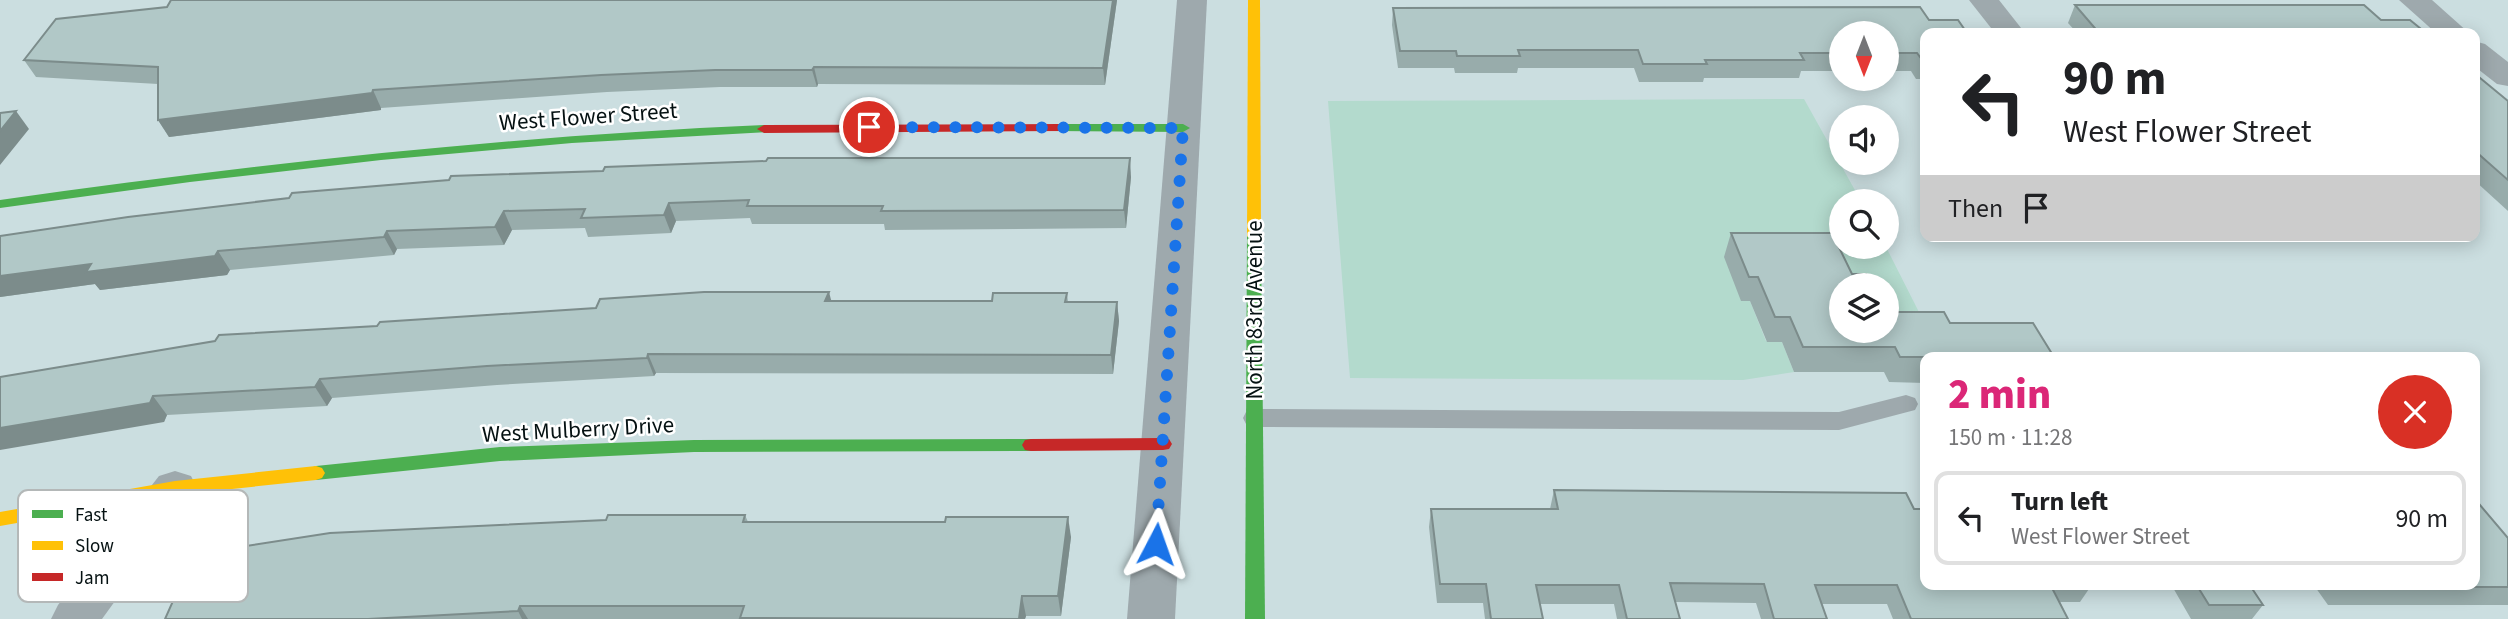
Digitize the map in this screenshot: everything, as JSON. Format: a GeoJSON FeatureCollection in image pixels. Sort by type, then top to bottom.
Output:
{"type":"FeatureCollection","features":[{"type":"Feature","properties":{"kind":"street"},"geometry":{"type":"LineString","coordinates":[[1151,619],[1192,0]]}},
{"type":"Feature","properties":{"kind":"street","name":"North 83rd Avenue"},"geometry":{"type":"LineString","coordinates":[[1254,0],[1255,619]]}},
{"type":"Feature","properties":{"kind":"street"},"geometry":{"type":"LineString","coordinates":[[1984,0],[2006,28]]}},
{"type":"Feature","properties":{"kind":"street"},"geometry":{"type":"LineString","coordinates":[[2414,0],[2449,28]]}},
{"type":"Feature","properties":{"kind":"street"},"geometry":{"type":"LineString","coordinates":[[2480,55],[2508,77]]}},
{"type":"Feature","properties":{"kind":"street","name":"West Flower Street"},"geometry":{"type":"LineString","coordinates":[[0,204],[343,161],[633,133],[843,127],[1183,128]]}},
{"type":"Feature","properties":{"kind":"street","name":"West Mulberry Drive"},"geometry":{"type":"LineString","coordinates":[[164,490],[500,454],[601,449],[1163,444]]}},
{"type":"Feature","properties":{"kind":"street","name":"West Mulberry Drive"},"geometry":{"type":"LineString","coordinates":[[0,519],[18,516]]}},
{"type":"Feature","properties":{"kind":"street"},"geometry":{"type":"LineString","coordinates":[[75,619],[88,602]]}},
{"type":"Feature","properties":{"kind":"lane"},"geometry":{"type":"LineString","coordinates":[[1255,418],[1839,421],[1906,404]]}},
{"type":"Feature","properties":{"kind":"green space"},"geometry":{"type":"Polygon","coordinates":[[[1804,99],[1829,144],[1829,175],[1846,175],[1854,189],[1829,189],[1829,259],[1892,259],[1924,322],[1899,322],[1899,273],[1829,273],[1829,287],[1741,301],[1750,301],[1766,341],[1782,342],[1794,372],[1743,380],[1350,378],[1328,101],[1804,99]]]}},
{"type":"Feature","properties":{"kind":"building"},"geometry":{"type":"Polygon","coordinates":[[[171,0],[1113,0],[1103,68],[814,67],[812,70],[715,70],[601,75],[373,90],[372,93],[158,120],[158,67],[24,60],[56,19],[167,7],[171,0]]]}},
{"type":"Feature","properties":{"kind":"building"},"geometry":{"type":"Polygon","coordinates":[[[2075,5],[2364,5],[2381,20],[2410,20],[2420,28],[2095,28],[2075,5]]]}},
{"type":"Feature","properties":{"kind":"building"},"geometry":{"type":"Polygon","coordinates":[[[1920,7],[1929,20],[1958,20],[1964,28],[1920,28],[1920,57],[1917,53],[1899,53],[1899,21],[1829,21],[1829,53],[1800,53],[1804,60],[1705,60],[1707,64],[1643,64],[1638,50],[1518,50],[1520,56],[1457,56],[1456,51],[1400,51],[1393,8],[1920,7]]]}},
{"type":"Feature","properties":{"kind":"building"},"geometry":{"type":"Polygon","coordinates":[[[2480,78],[2508,101],[2508,180],[2480,155],[2480,78]]]}},
{"type":"Feature","properties":{"kind":"building"},"geometry":{"type":"Polygon","coordinates":[[[16,111],[0,131],[0,113],[16,111]]]}},
{"type":"Feature","properties":{"kind":"building"},"geometry":{"type":"Polygon","coordinates":[[[768,158],[1130,158],[1124,210],[881,211],[883,206],[747,206],[749,200],[669,203],[664,215],[581,218],[585,209],[504,211],[495,227],[387,231],[384,237],[218,251],[215,256],[86,272],[91,264],[0,276],[0,236],[128,217],[289,198],[292,193],[449,180],[451,176],[603,171],[605,167],[766,161],[768,158]]]}},
{"type":"Feature","properties":{"kind":"building"},"geometry":{"type":"Polygon","coordinates":[[[1731,233],[1829,233],[1829,259],[1845,259],[1852,273],[1829,273],[1829,343],[1899,343],[1899,312],[1944,312],[1950,323],[2033,323],[2051,352],[1920,352],[1920,357],[1900,357],[1895,347],[1803,347],[1790,317],[1775,317],[1758,277],[1749,277],[1731,233]]]}},
{"type":"Feature","properties":{"kind":"building"},"geometry":{"type":"Polygon","coordinates":[[[704,292],[829,292],[825,301],[992,301],[993,293],[1067,293],[1065,302],[1117,302],[1111,355],[648,354],[647,358],[487,366],[320,379],[315,387],[153,396],[150,403],[0,428],[0,377],[215,341],[219,335],[377,326],[380,322],[596,308],[600,299],[704,292]]]}},
{"type":"Feature","properties":{"kind":"building"},"geometry":{"type":"Polygon","coordinates":[[[1554,490],[1906,493],[1914,509],[1920,509],[1920,590],[2053,590],[2068,619],[1911,619],[1897,585],[1815,585],[1827,619],[1774,619],[1764,584],[1670,583],[1680,619],[1627,619],[1619,585],[1536,585],[1543,619],[1491,619],[1486,584],[1440,584],[1431,509],[1558,509],[1554,490]]]}},
{"type":"Feature","properties":{"kind":"building"},"geometry":{"type":"Polygon","coordinates":[[[2480,505],[2508,538],[2508,587],[2480,587],[2480,505]]]}},
{"type":"Feature","properties":{"kind":"building"},"geometry":{"type":"Polygon","coordinates":[[[608,515],[745,515],[743,522],[945,522],[946,517],[1068,517],[1058,596],[1022,596],[1019,619],[740,618],[744,606],[520,606],[518,611],[368,619],[165,619],[173,602],[248,602],[248,546],[330,533],[606,520],[608,515]]]}},
{"type":"Feature","properties":{"kind":"building"},"geometry":{"type":"Polygon","coordinates":[[[2200,590],[2253,590],[2263,605],[2209,605],[2200,590]]]}},
{"type":"Feature","properties":{"kind":"traffic: fast"},"geometry":{"type":"LineString","coordinates":[[1058,128],[1183,128]]}},
{"type":"Feature","properties":{"kind":"traffic: fast"},"geometry":{"type":"LineString","coordinates":[[0,204],[285,166],[477,146],[764,129]]}},
{"type":"Feature","properties":{"kind":"traffic: fast"},"geometry":{"type":"LineString","coordinates":[[1254,236],[1255,619]]}},
{"type":"Feature","properties":{"kind":"traffic: fast"},"geometry":{"type":"LineString","coordinates":[[316,473],[500,454],[694,446],[1031,445]]}},
{"type":"Feature","properties":{"kind":"traffic: slow"},"geometry":{"type":"LineString","coordinates":[[1254,0],[1254,236]]}},
{"type":"Feature","properties":{"kind":"traffic: slow"},"geometry":{"type":"LineString","coordinates":[[164,490],[316,473]]}},
{"type":"Feature","properties":{"kind":"traffic: slow"},"geometry":{"type":"LineString","coordinates":[[0,519],[18,516]]}},
{"type":"Feature","properties":{"kind":"traffic: jam"},"geometry":{"type":"LineString","coordinates":[[764,129],[1058,128]]}},
{"type":"Feature","properties":{"kind":"traffic: jam"},"geometry":{"type":"LineString","coordinates":[[1031,445],[1163,444]]}},
{"type":"Feature","properties":{"kind":"route"},"geometry":{"type":"LineString","coordinates":[[869,127],[1183,128],[1156,544]]}}]}
